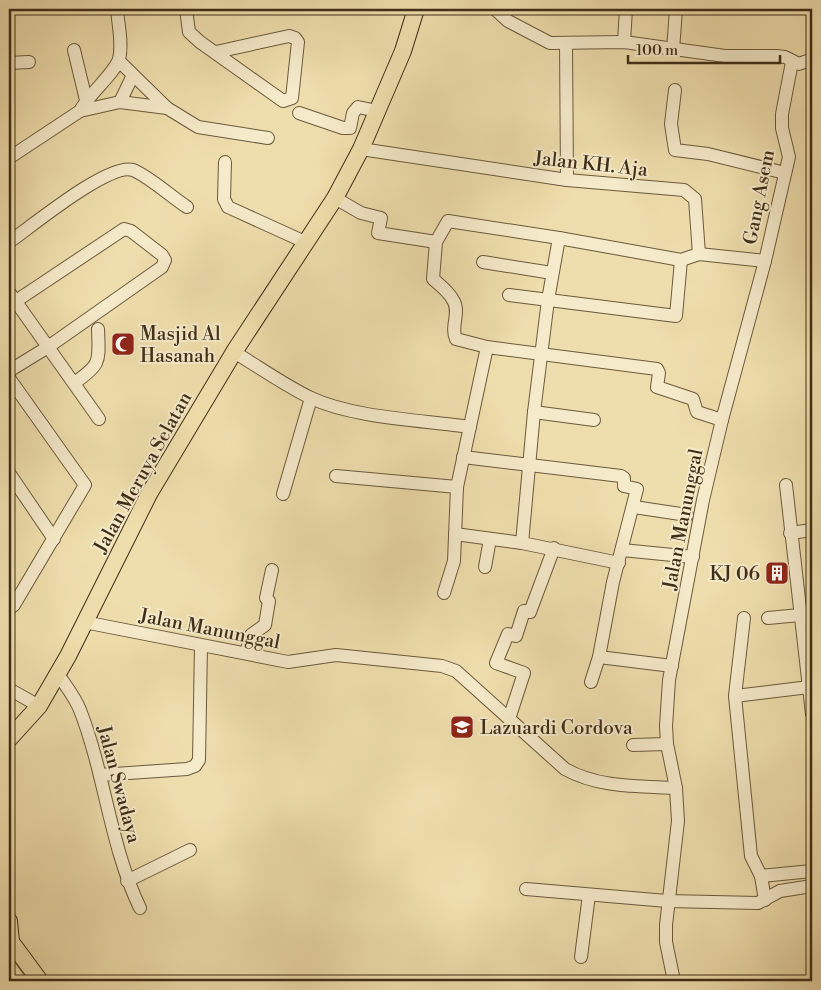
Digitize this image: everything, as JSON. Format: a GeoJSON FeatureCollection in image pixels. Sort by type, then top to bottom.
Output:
{"type":"FeatureCollection","features":[{"type":"Feature","properties":{"kind":"highway"},"geometry":{"type":"LineString","coordinates":[[9,970],[16,981]]}},
{"type":"Feature","properties":{"kind":"main road","name":"Jalan Meruya Selatan"},"geometry":{"type":"LineString","coordinates":[[9,740],[39,706],[58,674],[149,494],[234,352],[335,198],[361,149],[403,50],[416,9]]}},
{"type":"Feature","properties":{"kind":"main road"},"geometry":{"type":"LineString","coordinates":[[9,921],[10,941],[40,981]]}},
{"type":"Feature","properties":{"kind":"street"},"geometry":{"type":"LineString","coordinates":[[9,158],[83,106],[118,62],[120,45],[117,9]]}},
{"type":"Feature","properties":{"kind":"street"},"geometry":{"type":"LineString","coordinates":[[186,9],[189,32],[200,42],[283,101],[292,98],[298,42],[295,38],[289,36],[216,52]]}},
{"type":"Feature","properties":{"kind":"street"},"geometry":{"type":"LineString","coordinates":[[495,9],[508,21],[550,43],[624,42],[725,56],[776,56],[785,57],[792,62],[806,63],[812,59]]}},
{"type":"Feature","properties":{"kind":"street"},"geometry":{"type":"LineString","coordinates":[[624,42],[626,9]]}},
{"type":"Feature","properties":{"kind":"street"},"geometry":{"type":"LineString","coordinates":[[673,50],[676,9]]}},
{"type":"Feature","properties":{"kind":"street"},"geometry":{"type":"LineString","coordinates":[[566,43],[568,180]]}},
{"type":"Feature","properties":{"kind":"street"},"geometry":{"type":"LineString","coordinates":[[74,50],[83,106]]}},
{"type":"Feature","properties":{"kind":"street"},"geometry":{"type":"LineString","coordinates":[[9,63],[29,62]]}},
{"type":"Feature","properties":{"kind":"street"},"geometry":{"type":"LineString","coordinates":[[118,62],[167,108],[198,127],[268,138]]}},
{"type":"Feature","properties":{"kind":"street","name":"Gang Asem"},"geometry":{"type":"LineString","coordinates":[[765,261],[789,152],[782,128],[782,114],[792,62]]}},
{"type":"Feature","properties":{"kind":"street"},"geometry":{"type":"LineString","coordinates":[[120,102],[132,75]]}},
{"type":"Feature","properties":{"kind":"street"},"geometry":{"type":"LineString","coordinates":[[675,90],[671,130],[675,150],[708,154],[785,173]]}},
{"type":"Feature","properties":{"kind":"street"},"geometry":{"type":"LineString","coordinates":[[83,106],[120,102],[167,108]]}},
{"type":"Feature","properties":{"kind":"street"},"geometry":{"type":"LineString","coordinates":[[299,113],[343,128],[350,128],[353,113],[358,106],[377,111]]}},
{"type":"Feature","properties":{"kind":"street","name":"Jalan KH. Aja"},"geometry":{"type":"LineString","coordinates":[[361,149],[568,180],[684,190],[696,199],[699,254]]}},
{"type":"Feature","properties":{"kind":"street"},"geometry":{"type":"LineString","coordinates":[[225,162],[224,199],[228,207],[305,242]]}},
{"type":"Feature","properties":{"kind":"street"},"geometry":{"type":"LineString","coordinates":[[9,242],[101,177],[123,168],[134,170],[187,207]]}},
{"type":"Feature","properties":{"kind":"street"},"geometry":{"type":"LineString","coordinates":[[335,198],[361,213],[381,218],[378,233],[436,242]]}},
{"type":"Feature","properties":{"kind":"street"},"geometry":{"type":"LineString","coordinates":[[722,420],[696,412],[693,399],[657,387],[660,373],[657,369],[487,347],[456,340],[454,335],[456,308],[454,300],[434,279],[436,242],[448,221],[559,238],[681,260],[699,254],[765,261]]}},
{"type":"Feature","properties":{"kind":"street"},"geometry":{"type":"LineString","coordinates":[[9,371],[48,347],[162,267],[165,260],[162,255],[131,231],[124,229],[12,297],[48,347],[100,419]]}},
{"type":"Feature","properties":{"kind":"street"},"geometry":{"type":"LineString","coordinates":[[522,543],[528,499],[528,466],[534,412],[548,300],[559,238]]}},
{"type":"Feature","properties":{"kind":"street"},"geometry":{"type":"LineString","coordinates":[[509,295],[676,316],[681,260]]}},
{"type":"Feature","properties":{"kind":"street","name":"Jalan Manunggal"},"geometry":{"type":"LineString","coordinates":[[674,981],[666,942],[667,900],[678,821],[676,788],[667,744],[666,705],[703,500],[722,420],[765,261]]}},
{"type":"Feature","properties":{"kind":"street"},"geometry":{"type":"LineString","coordinates":[[484,262],[552,273]]}},
{"type":"Feature","properties":{"kind":"street"},"geometry":{"type":"LineString","coordinates":[[74,383],[96,365],[99,356],[98,329]]}},
{"type":"Feature","properties":{"kind":"street"},"geometry":{"type":"LineString","coordinates":[[444,593],[454,560],[457,487],[487,347]]}},
{"type":"Feature","properties":{"kind":"street"},"geometry":{"type":"LineString","coordinates":[[234,352],[310,398],[361,412],[470,427]]}},
{"type":"Feature","properties":{"kind":"street"},"geometry":{"type":"LineString","coordinates":[[9,378],[85,485],[54,539],[10,604]]}},
{"type":"Feature","properties":{"kind":"street"},"geometry":{"type":"LineString","coordinates":[[283,494],[310,398]]}},
{"type":"Feature","properties":{"kind":"street"},"geometry":{"type":"LineString","coordinates":[[534,412],[594,420]]}},
{"type":"Feature","properties":{"kind":"street"},"geometry":{"type":"LineString","coordinates":[[463,457],[621,476],[624,478],[624,486],[637,489],[599,657],[591,682]]}},
{"type":"Feature","properties":{"kind":"street"},"geometry":{"type":"LineString","coordinates":[[9,473],[54,539]]}},
{"type":"Feature","properties":{"kind":"street"},"geometry":{"type":"LineString","coordinates":[[336,476],[370,481],[457,487]]}},
{"type":"Feature","properties":{"kind":"street"},"geometry":{"type":"LineString","coordinates":[[786,485],[812,714]]}},
{"type":"Feature","properties":{"kind":"street"},"geometry":{"type":"LineString","coordinates":[[634,507],[687,515]]}},
{"type":"Feature","properties":{"kind":"street"},"geometry":{"type":"LineString","coordinates":[[790,533],[812,530]]}},
{"type":"Feature","properties":{"kind":"street"},"geometry":{"type":"LineString","coordinates":[[455,534],[554,548],[619,563]]}},
{"type":"Feature","properties":{"kind":"street"},"geometry":{"type":"LineString","coordinates":[[485,567],[490,539]]}},
{"type":"Feature","properties":{"kind":"street"},"geometry":{"type":"LineString","coordinates":[[509,718],[524,673],[496,663],[508,634],[516,636],[524,611],[530,612],[554,548]]}},
{"type":"Feature","properties":{"kind":"street"},"geometry":{"type":"LineString","coordinates":[[622,550],[693,557]]}},
{"type":"Feature","properties":{"kind":"street"},"geometry":{"type":"LineString","coordinates":[[246,653],[251,635],[265,625],[269,602],[266,598],[272,570]]}},
{"type":"Feature","properties":{"kind":"street"},"geometry":{"type":"LineString","coordinates":[[768,618],[800,615]]}},
{"type":"Feature","properties":{"kind":"street"},"geometry":{"type":"LineString","coordinates":[[744,618],[735,696],[751,856],[761,876],[765,900]]}},
{"type":"Feature","properties":{"kind":"street","name":"Jalan Manunggal"},"geometry":{"type":"LineString","coordinates":[[84,622],[288,662],[336,655],[442,666],[456,671],[565,769],[581,778],[604,784],[676,788]]}},
{"type":"Feature","properties":{"kind":"street"},"geometry":{"type":"LineString","coordinates":[[100,775],[188,769],[195,766],[199,760],[201,646]]}},
{"type":"Feature","properties":{"kind":"street"},"geometry":{"type":"LineString","coordinates":[[599,657],[672,666]]}},
{"type":"Feature","properties":{"kind":"street","name":"Jalan Swadaya"},"geometry":{"type":"LineString","coordinates":[[58,674],[80,708],[100,775],[127,881],[140,908]]}},
{"type":"Feature","properties":{"kind":"street"},"geometry":{"type":"LineString","coordinates":[[735,696],[809,688]]}},
{"type":"Feature","properties":{"kind":"street"},"geometry":{"type":"LineString","coordinates":[[9,689],[39,706]]}},
{"type":"Feature","properties":{"kind":"street"},"geometry":{"type":"LineString","coordinates":[[632,745],[667,744]]}},
{"type":"Feature","properties":{"kind":"street"},"geometry":{"type":"LineString","coordinates":[[127,881],[190,850]]}},
{"type":"Feature","properties":{"kind":"street"},"geometry":{"type":"LineString","coordinates":[[761,876],[812,871]]}},
{"type":"Feature","properties":{"kind":"street"},"geometry":{"type":"LineString","coordinates":[[526,889],[667,900],[758,903],[780,892],[812,886]]}},
{"type":"Feature","properties":{"kind":"street"},"geometry":{"type":"LineString","coordinates":[[581,957],[590,895]]}},
{"type":"Feature","properties":{"kind":"place","name":"Masjid Al Hasanah"},"geometry":{"type":"Point","coordinates":[123,344]}},
{"type":"Feature","properties":{"kind":"place","name":"KJ 06"},"geometry":{"type":"Point","coordinates":[777,573]}},
{"type":"Feature","properties":{"kind":"place","name":"Lazuardi Cordova"},"geometry":{"type":"Point","coordinates":[462,727]}}]}
